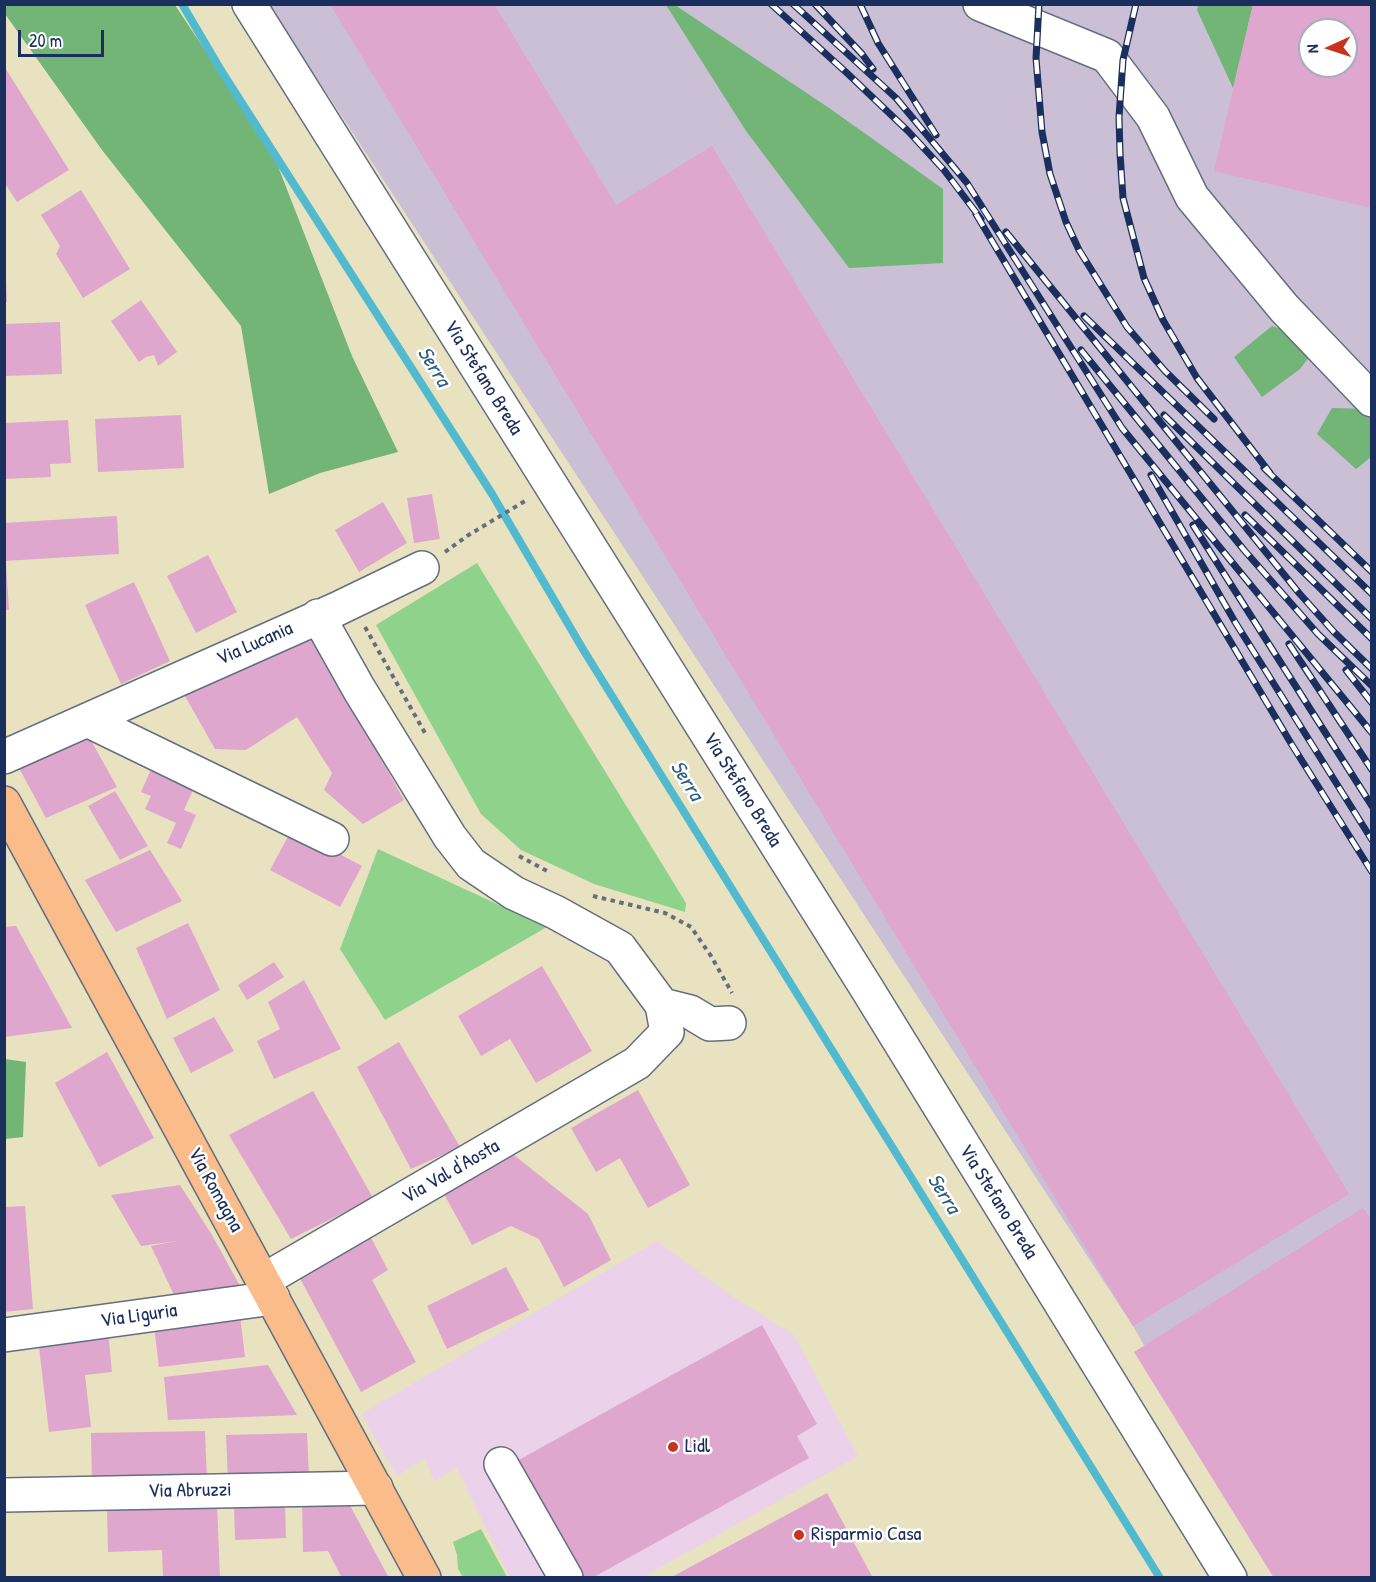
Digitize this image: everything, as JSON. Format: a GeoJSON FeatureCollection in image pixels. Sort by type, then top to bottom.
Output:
{"type":"FeatureCollection","features":[{"type":"Feature","properties":{"kind":"main road","name":"Via Romagna"},"geometry":{"type":"LineString","coordinates":[[4,803],[424,1578]]}},
{"type":"Feature","properties":{"kind":"street","name":"Via Stefano Breda"},"geometry":{"type":"LineString","coordinates":[[249,4],[860,977],[1230,1578]]}},
{"type":"Feature","properties":{"kind":"street"},"geometry":{"type":"LineString","coordinates":[[981,4],[1107,56],[1153,117],[1192,197],[1284,308],[1371,400]]}},
{"type":"Feature","properties":{"kind":"street","name":"Via Lucania"},"geometry":{"type":"LineString","coordinates":[[4,757],[422,568]]}},
{"type":"Feature","properties":{"kind":"street"},"geometry":{"type":"LineString","coordinates":[[318,616],[359,689],[450,837],[471,864],[514,893],[555,912],[620,948],[663,1005],[690,1012],[710,1024],[731,1009]]}},
{"type":"Feature","properties":{"kind":"street"},"geometry":{"type":"LineString","coordinates":[[87,720],[333,839]]}},
{"type":"Feature","properties":{"kind":"street","name":"Via Val d'Aosta"},"geometry":{"type":"LineString","coordinates":[[268,1289],[638,1063],[667,1032],[663,1005]]}},
{"type":"Feature","properties":{"kind":"street","name":"Via Liguria"},"geometry":{"type":"LineString","coordinates":[[4,1335],[268,1289]]}},
{"type":"Feature","properties":{"kind":"street"},"geometry":{"type":"LineString","coordinates":[[501,1464],[566,1578]]}},
{"type":"Feature","properties":{"kind":"street","name":"Via Abruzzi"},"geometry":{"type":"LineString","coordinates":[[4,1495],[376,1488]]}},
{"type":"Feature","properties":{"kind":"path"},"geometry":{"type":"LineString","coordinates":[[467,536],[527,500]]}},
{"type":"Feature","properties":{"kind":"path"},"geometry":{"type":"LineString","coordinates":[[350,601],[428,738]]}},
{"type":"Feature","properties":{"kind":"path"},"geometry":{"type":"LineString","coordinates":[[515,854],[552,874]]}},
{"type":"Feature","properties":{"kind":"path"},"geometry":{"type":"LineString","coordinates":[[586,892],[665,914],[691,927],[711,956],[731,1009]]}},
{"type":"Feature","properties":{"kind":"shaded area"},"geometry":{"type":"Polygon","coordinates":[[[269,5],[1371,5],[1371,1577],[1276,1577],[1133,1326],[269,5]]]}},
{"type":"Feature","properties":{"kind":"shaded area"},"geometry":{"type":"Polygon","coordinates":[[[657,1241],[729,1294],[794,1335],[858,1456],[643,1577],[510,1577],[456,1467],[434,1482],[425,1458],[397,1476],[361,1414],[657,1241]]]}},
{"type":"Feature","properties":{"kind":"green space"},"geometry":{"type":"Polygon","coordinates":[[[4,5],[175,5],[272,151],[352,356],[398,452],[320,473],[269,494],[241,326],[102,150],[5,14],[4,5]]]}},
{"type":"Feature","properties":{"kind":"green space"},"geometry":{"type":"Polygon","coordinates":[[[666,5],[675,5],[832,110],[943,189],[943,263],[849,268],[746,131],[666,5]]]}},
{"type":"Feature","properties":{"kind":"green space"},"geometry":{"type":"Polygon","coordinates":[[[1198,5],[1253,5],[1233,88],[1197,10],[1198,5]]]}},
{"type":"Feature","properties":{"kind":"green space"},"geometry":{"type":"Polygon","coordinates":[[[1272,326],[1320,343],[1300,369],[1262,397],[1234,357],[1272,326]]]}},
{"type":"Feature","properties":{"kind":"green space"},"geometry":{"type":"Polygon","coordinates":[[[1332,408],[1371,409],[1371,457],[1356,469],[1317,434],[1332,408]]]}},
{"type":"Feature","properties":{"kind":"green space"},"geometry":{"type":"Polygon","coordinates":[[[477,563],[686,903],[685,912],[594,884],[521,850],[481,814],[376,625],[477,563]]]}},
{"type":"Feature","properties":{"kind":"green space"},"geometry":{"type":"Polygon","coordinates":[[[378,849],[547,927],[385,1020],[340,949],[378,849]]]}},
{"type":"Feature","properties":{"kind":"green space"},"geometry":{"type":"Polygon","coordinates":[[[5,1059],[26,1062],[23,1137],[5,1139],[5,1059]]]}},
{"type":"Feature","properties":{"kind":"green space"},"geometry":{"type":"Polygon","coordinates":[[[481,1529],[507,1577],[463,1577],[458,1569],[453,1542],[481,1529]]]}},
{"type":"Feature","properties":{"kind":"building"},"geometry":{"type":"Polygon","coordinates":[[[330,4],[494,4],[616,205],[712,146],[1349,1194],[1133,1326],[330,4]]]}},
{"type":"Feature","properties":{"kind":"building"},"geometry":{"type":"Polygon","coordinates":[[[1253,4],[1372,4],[1372,208],[1214,171],[1253,4]]]}},
{"type":"Feature","properties":{"kind":"building"},"geometry":{"type":"Polygon","coordinates":[[[4,66],[69,170],[17,202],[4,182],[4,66]]]}},
{"type":"Feature","properties":{"kind":"building"},"geometry":{"type":"Polygon","coordinates":[[[81,190],[130,269],[83,298],[56,254],[60,246],[41,215],[81,190]]]}},
{"type":"Feature","properties":{"kind":"building"},"geometry":{"type":"Polygon","coordinates":[[[4,277],[6,277],[7,302],[4,302],[4,277]]]}},
{"type":"Feature","properties":{"kind":"building"},"geometry":{"type":"Polygon","coordinates":[[[141,300],[177,352],[158,366],[154,355],[139,362],[111,321],[141,300]]]}},
{"type":"Feature","properties":{"kind":"building"},"geometry":{"type":"Polygon","coordinates":[[[60,322],[62,374],[4,376],[4,324],[60,322]]]}},
{"type":"Feature","properties":{"kind":"building"},"geometry":{"type":"Polygon","coordinates":[[[181,415],[184,468],[98,472],[95,419],[181,415]]]}},
{"type":"Feature","properties":{"kind":"building"},"geometry":{"type":"Polygon","coordinates":[[[68,420],[71,463],[50,464],[51,477],[4,479],[4,423],[68,420]]]}},
{"type":"Feature","properties":{"kind":"building"},"geometry":{"type":"Polygon","coordinates":[[[432,494],[440,539],[414,543],[407,498],[432,494]]]}},
{"type":"Feature","properties":{"kind":"building"},"geometry":{"type":"Polygon","coordinates":[[[383,502],[407,543],[359,572],[335,530],[383,502]]]}},
{"type":"Feature","properties":{"kind":"building"},"geometry":{"type":"Polygon","coordinates":[[[117,516],[119,554],[4,561],[4,523],[117,516]]]}},
{"type":"Feature","properties":{"kind":"building"},"geometry":{"type":"Polygon","coordinates":[[[208,555],[237,612],[196,633],[167,576],[208,555]]]}},
{"type":"Feature","properties":{"kind":"building"},"geometry":{"type":"Polygon","coordinates":[[[4,563],[6,563],[9,610],[4,610],[4,563]]]}},
{"type":"Feature","properties":{"kind":"building"},"geometry":{"type":"Polygon","coordinates":[[[134,582],[170,661],[121,684],[85,605],[134,582]]]}},
{"type":"Feature","properties":{"kind":"building"},"geometry":{"type":"Polygon","coordinates":[[[307,627],[404,800],[363,824],[324,790],[332,773],[297,717],[246,750],[215,749],[185,696],[307,627]]]}},
{"type":"Feature","properties":{"kind":"building"},"geometry":{"type":"Polygon","coordinates":[[[88,735],[117,787],[46,818],[19,768],[88,735]]]}},
{"type":"Feature","properties":{"kind":"building"},"geometry":{"type":"Polygon","coordinates":[[[153,765],[196,783],[184,810],[196,815],[181,849],[167,843],[176,823],[145,809],[151,796],[141,792],[153,765]]]}},
{"type":"Feature","properties":{"kind":"building"},"geometry":{"type":"Polygon","coordinates":[[[115,791],[148,846],[120,860],[88,806],[115,791]]]}},
{"type":"Feature","properties":{"kind":"building"},"geometry":{"type":"Polygon","coordinates":[[[292,829],[362,866],[340,907],[270,870],[292,829]]]}},
{"type":"Feature","properties":{"kind":"building"},"geometry":{"type":"Polygon","coordinates":[[[150,850],[182,901],[116,932],[85,880],[150,850]]]}},
{"type":"Feature","properties":{"kind":"building"},"geometry":{"type":"Polygon","coordinates":[[[188,923],[220,990],[167,1019],[136,948],[188,923]]]}},
{"type":"Feature","properties":{"kind":"building"},"geometry":{"type":"Polygon","coordinates":[[[16,926],[72,1028],[4,1037],[4,927],[16,926]]]}},
{"type":"Feature","properties":{"kind":"building"},"geometry":{"type":"Polygon","coordinates":[[[274,962],[284,977],[247,1000],[238,985],[274,962]]]}},
{"type":"Feature","properties":{"kind":"building"},"geometry":{"type":"Polygon","coordinates":[[[542,966],[592,1051],[536,1083],[510,1039],[481,1056],[458,1016],[542,966]]]}},
{"type":"Feature","properties":{"kind":"building"},"geometry":{"type":"Polygon","coordinates":[[[304,980],[341,1049],[274,1079],[257,1041],[280,1029],[268,1002],[304,980]]]}},
{"type":"Feature","properties":{"kind":"building"},"geometry":{"type":"Polygon","coordinates":[[[214,1017],[234,1051],[191,1073],[173,1038],[214,1017]]]}},
{"type":"Feature","properties":{"kind":"building"},"geometry":{"type":"Polygon","coordinates":[[[399,1042],[460,1147],[411,1169],[357,1067],[399,1042]]]}},
{"type":"Feature","properties":{"kind":"building"},"geometry":{"type":"Polygon","coordinates":[[[107,1052],[154,1138],[99,1167],[55,1083],[107,1052]]]}},
{"type":"Feature","properties":{"kind":"building"},"geometry":{"type":"Polygon","coordinates":[[[638,1090],[690,1185],[648,1208],[620,1158],[596,1172],[571,1128],[638,1090]]]}},
{"type":"Feature","properties":{"kind":"building"},"geometry":{"type":"Polygon","coordinates":[[[313,1091],[373,1198],[291,1239],[229,1135],[313,1091]]]}},
{"type":"Feature","properties":{"kind":"building"},"geometry":{"type":"Polygon","coordinates":[[[514,1155],[588,1214],[611,1260],[564,1287],[539,1239],[511,1226],[472,1245],[444,1194],[514,1155]]]}},
{"type":"Feature","properties":{"kind":"building"},"geometry":{"type":"Polygon","coordinates":[[[180,1185],[212,1235],[241,1288],[175,1297],[151,1246],[177,1241],[141,1246],[111,1195],[180,1185]]]}},
{"type":"Feature","properties":{"kind":"building"},"geometry":{"type":"Polygon","coordinates":[[[25,1206],[33,1309],[4,1312],[4,1207],[25,1206]]]}},
{"type":"Feature","properties":{"kind":"building"},"geometry":{"type":"Polygon","coordinates":[[[1363,1208],[1372,1221],[1372,1578],[1274,1578],[1134,1352],[1363,1208]]]}},
{"type":"Feature","properties":{"kind":"building"},"geometry":{"type":"Polygon","coordinates":[[[368,1232],[388,1270],[372,1280],[416,1362],[361,1392],[296,1271],[368,1232]]]}},
{"type":"Feature","properties":{"kind":"building"},"geometry":{"type":"Polygon","coordinates":[[[506,1267],[529,1310],[447,1349],[427,1306],[506,1267]]]}},
{"type":"Feature","properties":{"kind":"building"},"geometry":{"type":"Polygon","coordinates":[[[240,1316],[245,1357],[159,1367],[154,1326],[240,1316]]]}},
{"type":"Feature","properties":{"kind":"building","name":"Lidl"},"geometry":{"type":"Polygon","coordinates":[[[762,1325],[817,1424],[797,1436],[809,1458],[592,1578],[582,1578],[517,1461],[762,1325]]]}},
{"type":"Feature","properties":{"kind":"building"},"geometry":{"type":"Polygon","coordinates":[[[108,1331],[112,1372],[85,1375],[91,1427],[49,1432],[38,1339],[108,1331]]]}},
{"type":"Feature","properties":{"kind":"building"},"geometry":{"type":"Polygon","coordinates":[[[268,1365],[297,1415],[168,1420],[164,1377],[268,1365]]]}},
{"type":"Feature","properties":{"kind":"building"},"geometry":{"type":"Polygon","coordinates":[[[205,1431],[207,1481],[92,1484],[91,1433],[205,1431]]]}},
{"type":"Feature","properties":{"kind":"building"},"geometry":{"type":"Polygon","coordinates":[[[307,1433],[309,1478],[228,1481],[226,1435],[307,1433]]]}},
{"type":"Feature","properties":{"kind":"building","name":"Risparmio Casa"},"geometry":{"type":"Polygon","coordinates":[[[827,1493],[873,1578],[670,1578],[827,1493]]]}},
{"type":"Feature","properties":{"kind":"building"},"geometry":{"type":"Polygon","coordinates":[[[346,1498],[389,1578],[342,1578],[328,1551],[303,1552],[302,1499],[346,1498]]]}},
{"type":"Feature","properties":{"kind":"building"},"geometry":{"type":"Polygon","coordinates":[[[217,1504],[220,1578],[163,1578],[162,1550],[108,1552],[107,1508],[217,1504]]]}},
{"type":"Feature","properties":{"kind":"building"},"geometry":{"type":"Polygon","coordinates":[[[285,1504],[286,1538],[235,1540],[234,1506],[285,1504]]]}},
{"type":"Feature","properties":{"kind":"waterway","name":"Serra"},"geometry":{"type":"LineString","coordinates":[[182,4],[222,72],[492,494],[584,651],[1160,1578]]}},
{"type":"Feature","properties":{"kind":"railway"},"geometry":{"type":"LineString","coordinates":[[771,4],[908,131],[944,170],[981,219]]}},
{"type":"Feature","properties":{"kind":"railway"},"geometry":{"type":"LineString","coordinates":[[793,4],[896,98],[967,183],[1122,428],[1372,733]]}},
{"type":"Feature","properties":{"kind":"railway"},"geometry":{"type":"LineString","coordinates":[[815,4],[873,69]]}},
{"type":"Feature","properties":{"kind":"railway"},"geometry":{"type":"LineString","coordinates":[[860,4],[878,43],[936,135]]}},
{"type":"Feature","properties":{"kind":"railway"},"geometry":{"type":"LineString","coordinates":[[1039,4],[1036,58],[1042,132],[1050,174],[1066,222],[1079,250],[1127,327],[1165,371],[1214,419]]}},
{"type":"Feature","properties":{"kind":"railway"},"geometry":{"type":"LineString","coordinates":[[1136,4],[1123,60],[1119,117],[1120,153],[1123,198],[1144,278],[1163,320],[1197,378],[1270,473]]}},
{"type":"Feature","properties":{"kind":"railway"},"geometry":{"type":"LineString","coordinates":[[976,214],[1292,745],[1372,872]]}},
{"type":"Feature","properties":{"kind":"railway"},"geometry":{"type":"LineString","coordinates":[[1006,232],[1299,593],[1372,669]]}},
{"type":"Feature","properties":{"kind":"railway"},"geometry":{"type":"LineString","coordinates":[[1084,316],[1372,594]]}},
{"type":"Feature","properties":{"kind":"railway"},"geometry":{"type":"LineString","coordinates":[[1081,350],[1244,550],[1318,634],[1372,686]]}},
{"type":"Feature","properties":{"kind":"railway"},"geometry":{"type":"LineString","coordinates":[[1164,415],[1372,619]]}},
{"type":"Feature","properties":{"kind":"railway"},"geometry":{"type":"LineString","coordinates":[[1264,468],[1372,572]]}},
{"type":"Feature","properties":{"kind":"railway"},"geometry":{"type":"LineString","coordinates":[[1151,475],[1235,622],[1372,840]]}},
{"type":"Feature","properties":{"kind":"railway"},"geometry":{"type":"LineString","coordinates":[[1245,515],[1372,639]]}},
{"type":"Feature","properties":{"kind":"railway"},"geometry":{"type":"LineString","coordinates":[[1193,525],[1372,806]]}},
{"type":"Feature","properties":{"kind":"railway"},"geometry":{"type":"LineString","coordinates":[[1289,644],[1372,770]]}},
{"type":"Feature","properties":{"kind":"railway"},"geometry":{"type":"LineString","coordinates":[[1346,670],[1372,703]]}},
{"type":"Feature","properties":{"kind":"place","name":"Lidl"},"geometry":{"type":"Point","coordinates":[673,1447]}},
{"type":"Feature","properties":{"kind":"place","name":"Risparmio Casa"},"geometry":{"type":"Point","coordinates":[799,1535]}}]}
